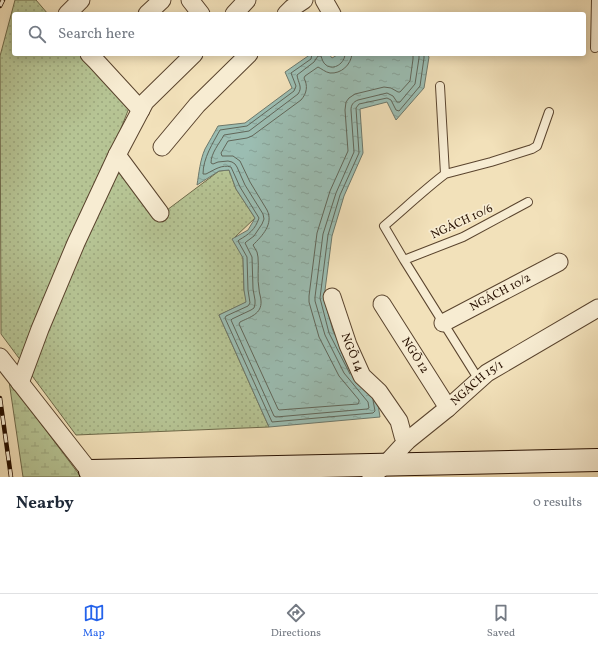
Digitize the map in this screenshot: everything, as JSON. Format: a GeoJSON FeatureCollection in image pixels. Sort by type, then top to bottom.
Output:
{"type":"FeatureCollection","features":[{"type":"Feature","properties":{"kind":"street"},"geometry":{"type":"LineString","coordinates":[[69,12],[81,0]]}},
{"type":"Feature","properties":{"kind":"street"},"geometry":{"type":"LineString","coordinates":[[149,12],[162,0]]}},
{"type":"Feature","properties":{"kind":"street"},"geometry":{"type":"LineString","coordinates":[[190,0],[199,12]]}},
{"type":"Feature","properties":{"kind":"street"},"geometry":{"type":"LineString","coordinates":[[236,12],[248,0]]}},
{"type":"Feature","properties":{"kind":"street"},"geometry":{"type":"LineString","coordinates":[[288,12],[304,0]]}},
{"type":"Feature","properties":{"kind":"street"},"geometry":{"type":"LineString","coordinates":[[324,0],[331,12]]}},
{"type":"Feature","properties":{"kind":"street"},"geometry":{"type":"LineString","coordinates":[[96,56],[141,110]]}},
{"type":"Feature","properties":{"kind":"street"},"geometry":{"type":"LineString","coordinates":[[20,383],[40,329],[73,250],[117,155],[145,102],[192,56]]}},
{"type":"Feature","properties":{"kind":"street"},"geometry":{"type":"LineString","coordinates":[[162,147],[197,105],[243,56]]}},
{"type":"Feature","properties":{"kind":"street"},"geometry":{"type":"LineString","coordinates":[[117,155],[160,213]]}},
{"type":"Feature","properties":{"kind":"street","name":"NGÁCH 10/2"},"geometry":{"type":"LineString","coordinates":[[443,323],[559,262]]}},
{"type":"Feature","properties":{"kind":"street","name":"NGÕ 14"},"geometry":{"type":"LineString","coordinates":[[332,297],[348,345],[362,376],[379,392],[399,421],[403,436],[407,441]]}},
{"type":"Feature","properties":{"kind":"street","name":"NGÕ 12"},"geometry":{"type":"LineString","coordinates":[[382,304],[448,408]]}},
{"type":"Feature","properties":{"kind":"street","name":"NGÁCH 15/1"},"geometry":{"type":"LineString","coordinates":[[378,471],[407,441],[448,408],[487,373],[598,308]]}},
{"type":"Feature","properties":{"kind":"street"},"geometry":{"type":"LineString","coordinates":[[0,357],[92,474],[378,471],[598,460]]}},
{"type":"Feature","properties":{"kind":"lane"},"geometry":{"type":"LineString","coordinates":[[595,48],[596,0]]}},
{"type":"Feature","properties":{"kind":"lane"},"geometry":{"type":"LineString","coordinates":[[440,86],[445,174]]}},
{"type":"Feature","properties":{"kind":"lane"},"geometry":{"type":"LineString","coordinates":[[479,380],[384,226],[445,174],[532,149],[536,146],[549,112]]}},
{"type":"Feature","properties":{"kind":"lane","name":"NGÁCH 10/6"},"geometry":{"type":"LineString","coordinates":[[404,260],[463,237],[528,202]]}},
{"type":"Feature","properties":{"kind":"green space"},"geometry":{"type":"Polygon","coordinates":[[[15,0],[36,0],[46,12],[12,12],[12,56],[84,56],[129,108],[112,151],[155,219],[219,171],[229,170],[236,189],[255,218],[235,237],[243,258],[244,290],[247,302],[219,315],[269,427],[76,435],[1,334],[0,56],[15,0]]]}},
{"type":"Feature","properties":{"kind":"green space"},"geometry":{"type":"Polygon","coordinates":[[[9,381],[81,477],[23,477],[9,381]]]}},
{"type":"Feature","properties":{"kind":"water"},"geometry":{"type":"Polygon","coordinates":[[[308,56],[330,56],[332,58],[336,56],[429,57],[424,88],[396,120],[387,102],[360,109],[363,153],[344,196],[332,236],[324,298],[333,331],[352,369],[377,398],[380,417],[269,427],[219,315],[246,302],[243,258],[232,239],[248,230],[255,218],[236,189],[229,170],[219,171],[197,185],[203,153],[218,126],[245,123],[292,88],[285,72],[308,56]]]}},
{"type":"Feature","properties":{"kind":"railway"},"geometry":{"type":"LineString","coordinates":[[0,6],[3,0]]}},
{"type":"Feature","properties":{"kind":"railway"},"geometry":{"type":"LineString","coordinates":[[0,398],[11,477]]}}]}
